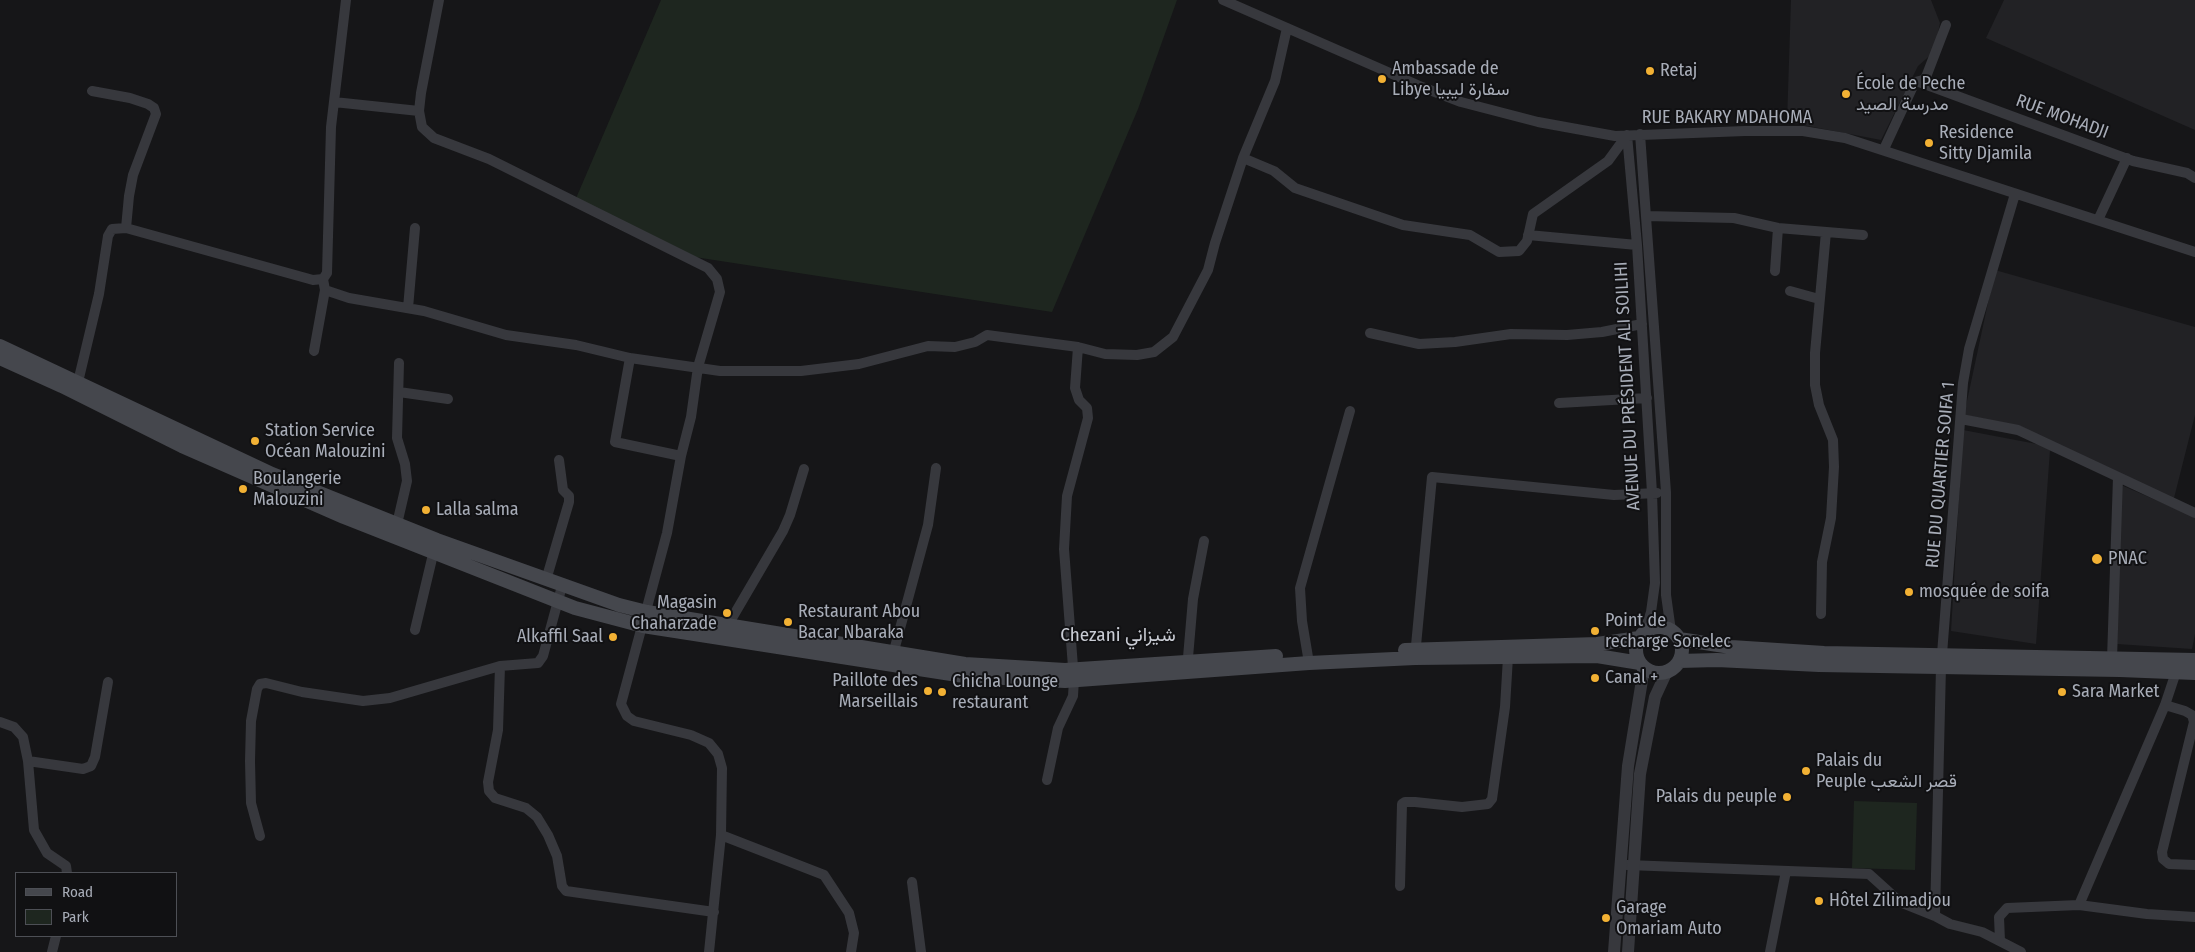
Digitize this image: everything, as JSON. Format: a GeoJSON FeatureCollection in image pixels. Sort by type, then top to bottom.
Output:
{"type":"FeatureCollection","features":[{"type":"Feature","properties":{"kind":"main road"},"geometry":{"type":"LineString","coordinates":[[0,346],[272,474],[397,524],[435,546],[557,601],[644,626],[892,658]]}},
{"type":"Feature","properties":{"kind":"main road"},"geometry":{"type":"LineString","coordinates":[[0,358],[62,386],[182,446],[344,517],[546,580],[619,605],[647,612],[728,625],[892,658],[964,676],[1073,675],[1308,658],[1597,644],[1641,636],[1657,627],[1675,635],[1730,648],[1942,661],[2176,672],[2195,663]]}},
{"type":"Feature","properties":{"kind":"main road"},"geometry":{"type":"LineString","coordinates":[[1675,635],[1681,650],[1679,661]]}},
{"type":"Feature","properties":{"kind":"main road"},"geometry":{"type":"LineString","coordinates":[[1641,636],[1636,651],[1642,666]]}},
{"type":"Feature","properties":{"kind":"main road"},"geometry":{"type":"LineString","coordinates":[[1416,654],[1508,657],[1597,656],[1642,666],[1655,673],[1667,671],[1679,661],[1717,660],[1819,665],[2112,659],[2195,663]]}},
{"type":"Feature","properties":{"kind":"street"},"geometry":{"type":"LineString","coordinates":[[314,351],[325,290],[323,279],[327,273],[331,127],[346,0]]}},
{"type":"Feature","properties":{"kind":"street"},"geometry":{"type":"LineString","coordinates":[[439,0],[419,111],[422,127],[434,138],[488,159],[708,268],[718,279],[720,292],[698,368],[691,417],[681,456],[667,533],[644,626],[621,704],[626,716],[634,721],[691,735],[708,743],[718,754],[722,768],[721,835],[709,952]]}},
{"type":"Feature","properties":{"kind":"street","name":"RUE BAKARY MDAHOMA"},"geometry":{"type":"LineString","coordinates":[[1223,0],[1422,87],[1461,102],[1584,131],[1615,136],[1745,130],[1803,131],[1845,138],[1884,149],[2015,194],[2195,252]]}},
{"type":"Feature","properties":{"kind":"street"},"geometry":{"type":"LineString","coordinates":[[1884,149],[1915,82],[1919,82],[1926,76],[1946,25]]}},
{"type":"Feature","properties":{"kind":"street"},"geometry":{"type":"LineString","coordinates":[[325,290],[349,298],[408,308],[506,336],[576,345],[630,358],[720,371],[801,372],[859,364],[928,346],[955,347],[975,342],[987,335],[1078,347],[1105,354],[1137,355],[1154,352],[1173,337],[1212,261],[1215,243],[1244,158],[1275,81],[1287,28]]}},
{"type":"Feature","properties":{"kind":"street","name":"RUE MOHADJI"},"geometry":{"type":"LineString","coordinates":[[1919,82],[2127,158],[2187,173],[2195,178]]}},
{"type":"Feature","properties":{"kind":"street"},"geometry":{"type":"LineString","coordinates":[[92,91],[130,98],[148,104],[154,108],[156,114],[133,175],[128,196],[126,228]]}},
{"type":"Feature","properties":{"kind":"street"},"geometry":{"type":"LineString","coordinates":[[334,102],[419,111]]}},
{"type":"Feature","properties":{"kind":"street"},"geometry":{"type":"LineString","coordinates":[[1244,158],[1274,171],[1295,188],[1403,225],[1470,235],[1499,252],[1519,250],[1527,241],[1533,214],[1608,161],[1633,135]]}},
{"type":"Feature","properties":{"kind":"street","name":"AVENUE DU PRÉSIDENT ALI SOILIHI"},"geometry":{"type":"LineString","coordinates":[[1633,135],[1646,216],[1666,492],[1666,595],[1675,635]]}},
{"type":"Feature","properties":{"kind":"street","name":"AVENUE DU PRÉSIDENT ALI SOILIHI"},"geometry":{"type":"LineString","coordinates":[[1633,135],[1655,583],[1651,612],[1641,636]]}},
{"type":"Feature","properties":{"kind":"street"},"geometry":{"type":"LineString","coordinates":[[2098,220],[2127,158]]}},
{"type":"Feature","properties":{"kind":"street","name":"RUE DU QUARTIER SOIFA 1"},"geometry":{"type":"LineString","coordinates":[[1935,916],[1942,661],[1963,383],[1969,349],[2015,194]]}},
{"type":"Feature","properties":{"kind":"street"},"geometry":{"type":"LineString","coordinates":[[1646,216],[1734,218],[1778,228],[1863,235]]}},
{"type":"Feature","properties":{"kind":"street"},"geometry":{"type":"LineString","coordinates":[[78,382],[99,294],[108,236],[112,230],[126,228],[313,280],[323,279]]}},
{"type":"Feature","properties":{"kind":"street"},"geometry":{"type":"LineString","coordinates":[[408,308],[415,228]]}},
{"type":"Feature","properties":{"kind":"street"},"geometry":{"type":"LineString","coordinates":[[1775,271],[1778,228]]}},
{"type":"Feature","properties":{"kind":"street"},"geometry":{"type":"LineString","coordinates":[[1821,614],[1822,562],[1831,518],[1834,468],[1833,440],[1819,405],[1815,385],[1815,353],[1826,232]]}},
{"type":"Feature","properties":{"kind":"street"},"geometry":{"type":"LineString","coordinates":[[1528,235],[1637,245]]}},
{"type":"Feature","properties":{"kind":"street"},"geometry":{"type":"LineString","coordinates":[[1790,291],[1819,299]]}},
{"type":"Feature","properties":{"kind":"street"},"geometry":{"type":"LineString","coordinates":[[1370,333],[1419,344],[1456,342],[1511,334],[1567,335],[1602,332],[1642,324]]}},
{"type":"Feature","properties":{"kind":"street"},"geometry":{"type":"LineString","coordinates":[[1047,780],[1058,728],[1071,703],[1073,675],[1064,549],[1067,496],[1088,418],[1086,408],[1079,400],[1075,388],[1078,347]]}},
{"type":"Feature","properties":{"kind":"street"},"geometry":{"type":"LineString","coordinates":[[630,358],[615,442],[681,456]]}},
{"type":"Feature","properties":{"kind":"street"},"geometry":{"type":"LineString","coordinates":[[397,524],[407,481],[405,464],[397,438],[399,363]]}},
{"type":"Feature","properties":{"kind":"street"},"geometry":{"type":"LineString","coordinates":[[399,392],[448,399]]}},
{"type":"Feature","properties":{"kind":"street"},"geometry":{"type":"LineString","coordinates":[[1559,403],[1647,398]]}},
{"type":"Feature","properties":{"kind":"street"},"geometry":{"type":"LineString","coordinates":[[1308,658],[1302,621],[1300,588],[1350,411]]}},
{"type":"Feature","properties":{"kind":"street"},"geometry":{"type":"LineString","coordinates":[[1961,419],[2018,430],[2195,512]]}},
{"type":"Feature","properties":{"kind":"street"},"geometry":{"type":"LineString","coordinates":[[546,580],[569,502],[569,496],[563,490],[559,460]]}},
{"type":"Feature","properties":{"kind":"street"},"geometry":{"type":"LineString","coordinates":[[892,658],[928,525],[936,468]]}},
{"type":"Feature","properties":{"kind":"street"},"geometry":{"type":"LineString","coordinates":[[728,625],[783,531],[804,469]]}},
{"type":"Feature","properties":{"kind":"street"},"geometry":{"type":"LineString","coordinates":[[1416,654],[1432,477],[1614,495],[1666,492]]}},
{"type":"Feature","properties":{"kind":"street"},"geometry":{"type":"LineString","coordinates":[[2112,659],[2118,477]]}},
{"type":"Feature","properties":{"kind":"street"},"geometry":{"type":"LineString","coordinates":[[1187,666],[1193,599],[1204,541]]}},
{"type":"Feature","properties":{"kind":"street"},"geometry":{"type":"LineString","coordinates":[[415,630],[435,546]]}},
{"type":"Feature","properties":{"kind":"street"},"geometry":{"type":"LineString","coordinates":[[260,836],[251,803],[250,761],[251,722],[257,689],[260,684],[266,683],[302,692],[363,700],[390,698],[500,666],[538,663],[543,656],[562,586]]}},
{"type":"Feature","properties":{"kind":"street"},"geometry":{"type":"LineString","coordinates":[[1400,886],[1402,804],[1405,802],[1415,802],[1462,807],[1488,804],[1492,800],[1505,707],[1508,657]]}},
{"type":"Feature","properties":{"kind":"street"},"geometry":{"type":"LineString","coordinates":[[500,666],[498,730],[488,782],[490,791],[495,798],[526,808],[537,817],[548,834],[557,856],[562,886],[566,891],[714,912]]}},
{"type":"Feature","properties":{"kind":"street"},"geometry":{"type":"LineString","coordinates":[[1614,952],[1628,766],[1642,666]]}},
{"type":"Feature","properties":{"kind":"street"},"geometry":{"type":"LineString","coordinates":[[1628,952],[1640,774],[1649,718],[1655,697],[1667,671]]}},
{"type":"Feature","properties":{"kind":"street"},"geometry":{"type":"LineString","coordinates":[[2079,906],[2165,705],[2176,672]]}},
{"type":"Feature","properties":{"kind":"street"},"geometry":{"type":"LineString","coordinates":[[28,761],[83,769],[91,766],[95,757],[108,682]]}},
{"type":"Feature","properties":{"kind":"street"},"geometry":{"type":"LineString","coordinates":[[2165,705],[2185,710],[2192,715],[2194,722],[2162,852],[2163,859],[2169,864],[2195,865]]}},
{"type":"Feature","properties":{"kind":"street"},"geometry":{"type":"LineString","coordinates":[[0,722],[14,727],[23,737],[28,761],[34,830],[47,853],[66,866],[67,872]]}},
{"type":"Feature","properties":{"kind":"street"},"geometry":{"type":"LineString","coordinates":[[721,835],[824,875],[849,913],[854,932],[851,952]]}},
{"type":"Feature","properties":{"kind":"street"},"geometry":{"type":"LineString","coordinates":[[1620,864],[1869,874],[1900,902],[1935,916],[1942,921],[1973,929],[2021,952]]}},
{"type":"Feature","properties":{"kind":"street"},"geometry":{"type":"LineString","coordinates":[[1770,952],[1786,871]]}},
{"type":"Feature","properties":{"kind":"street"},"geometry":{"type":"LineString","coordinates":[[912,882],[921,952]]}},
{"type":"Feature","properties":{"kind":"street"},"geometry":{"type":"LineString","coordinates":[[2000,941],[1999,917],[2007,908],[2079,906],[2147,914],[2195,917]]}},
{"type":"Feature","properties":{"kind":"street"},"geometry":{"type":"LineString","coordinates":[[52,952],[56,937]]}},
{"type":"Feature","properties":{"kind":"shaded area","name":"École de Peche مدرسة الصيد"},"geometry":{"type":"Polygon","coordinates":[[[1791,0],[1931,0],[1940,23],[1934,52],[1918,66],[1881,140],[1787,122],[1791,0]]]}},
{"type":"Feature","properties":{"kind":"shaded area"},"geometry":{"type":"Polygon","coordinates":[[[2004,0],[2195,0],[2195,130],[1986,38],[2004,0]]]}},
{"type":"Feature","properties":{"kind":"shaded area"},"geometry":{"type":"Polygon","coordinates":[[[1995,270],[2195,327],[2195,415],[2173,502],[2020,426],[1964,415],[1995,270]]]}},
{"type":"Feature","properties":{"kind":"shaded area"},"geometry":{"type":"Polygon","coordinates":[[[1963,430],[2042,445],[2050,450],[2036,644],[1951,631],[1963,430]]]}},
{"type":"Feature","properties":{"kind":"shaded area"},"geometry":{"type":"Polygon","coordinates":[[[2121,485],[2195,517],[2195,634],[2192,649],[2117,644],[2121,485]]]}},
{"type":"Feature","properties":{"kind":"green space"},"geometry":{"type":"Polygon","coordinates":[[[661,0],[1177,0],[1138,109],[1052,312],[688,256],[574,203],[661,0]]]}},
{"type":"Feature","properties":{"kind":"green space"},"geometry":{"type":"Polygon","coordinates":[[[1854,801],[1917,803],[1915,870],[1852,868],[1854,801]]]}},
{"type":"Feature","properties":{"kind":"place","name":"Retaj"},"geometry":{"type":"Point","coordinates":[1650,71]}},
{"type":"Feature","properties":{"kind":"place","name":"Ambassade de Libye سفارة ليبيا"},"geometry":{"type":"Point","coordinates":[1382,79]}},
{"type":"Feature","properties":{"kind":"place","name":"École de Peche مدرسة الصيد"},"geometry":{"type":"Point","coordinates":[1846,94]}},
{"type":"Feature","properties":{"kind":"place","name":"Residence Sitty Djamila"},"geometry":{"type":"Point","coordinates":[1929,143]}},
{"type":"Feature","properties":{"kind":"place","name":"Station Service Océan Malouzini"},"geometry":{"type":"Point","coordinates":[255,441]}},
{"type":"Feature","properties":{"kind":"place","name":"Boulangerie Malouzini"},"geometry":{"type":"Point","coordinates":[243,489]}},
{"type":"Feature","properties":{"kind":"place","name":"Lalla salma"},"geometry":{"type":"Point","coordinates":[426,510]}},
{"type":"Feature","properties":{"kind":"place","name":"PNAC"},"geometry":{"type":"Point","coordinates":[2097,559]}},
{"type":"Feature","properties":{"kind":"place","name":"mosquée de soifa"},"geometry":{"type":"Point","coordinates":[1909,592]}},
{"type":"Feature","properties":{"kind":"place","name":"Magasin Chaharzade"},"geometry":{"type":"Point","coordinates":[727,613]}},
{"type":"Feature","properties":{"kind":"place","name":"Restaurant Abou Bacar Nbaraka"},"geometry":{"type":"Point","coordinates":[788,622]}},
{"type":"Feature","properties":{"kind":"place","name":"Point de recharge Sonelec"},"geometry":{"type":"Point","coordinates":[1595,631]}},
{"type":"Feature","properties":{"kind":"place","name":"Alkaffil Saal"},"geometry":{"type":"Point","coordinates":[613,637]}},
{"type":"Feature","properties":{"kind":"place","name":"Canal +"},"geometry":{"type":"Point","coordinates":[1595,678]}},
{"type":"Feature","properties":{"kind":"place","name":"Paillote des Marseillais"},"geometry":{"type":"Point","coordinates":[928,691]}},
{"type":"Feature","properties":{"kind":"place","name":"Chicha Lounge restaurant"},"geometry":{"type":"Point","coordinates":[942,692]}},
{"type":"Feature","properties":{"kind":"place","name":"Sara Market"},"geometry":{"type":"Point","coordinates":[2062,692]}},
{"type":"Feature","properties":{"kind":"place","name":"Palais du Peuple قصر الشعب"},"geometry":{"type":"Point","coordinates":[1806,771]}},
{"type":"Feature","properties":{"kind":"place","name":"Palais du peuple"},"geometry":{"type":"Point","coordinates":[1787,797]}},
{"type":"Feature","properties":{"kind":"place","name":"Hôtel Zilimadjou"},"geometry":{"type":"Point","coordinates":[1819,901]}},
{"type":"Feature","properties":{"kind":"place","name":"Garage Omariam Auto"},"geometry":{"type":"Point","coordinates":[1606,918]}},
{"type":"Feature","properties":{"kind":"district","name":"Chezani شيزاني"},"geometry":{"type":"Point","coordinates":[1118,636]}}]}
